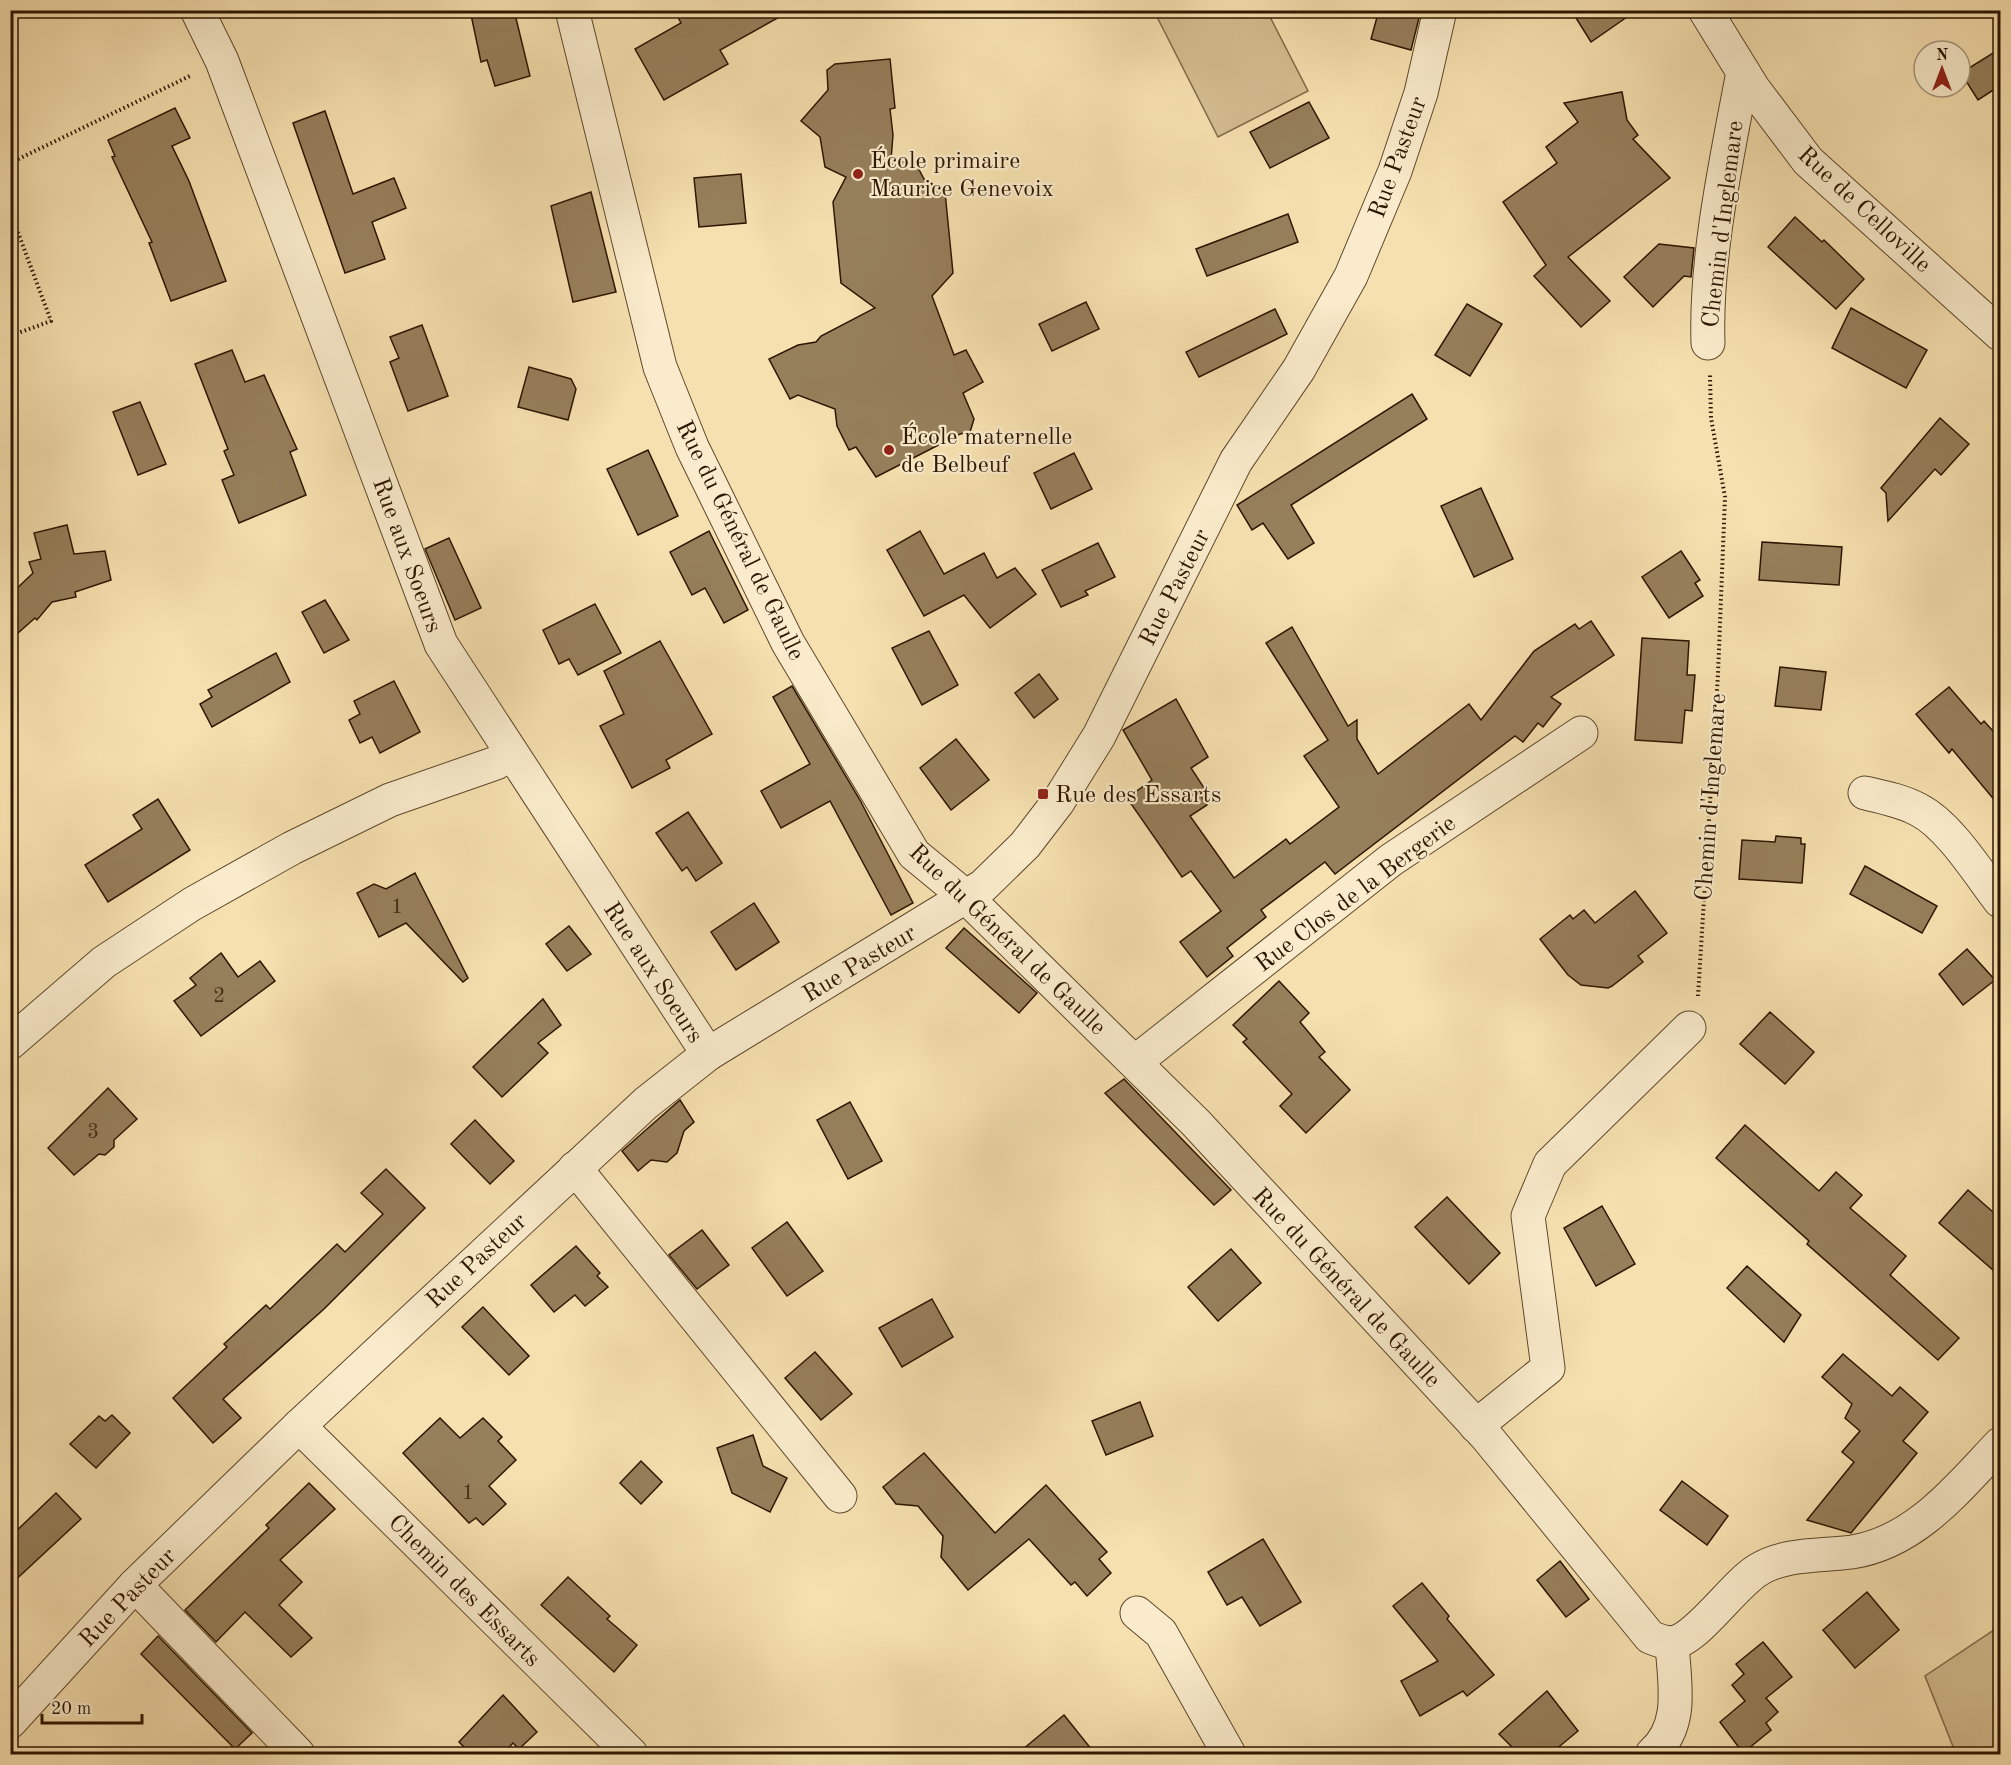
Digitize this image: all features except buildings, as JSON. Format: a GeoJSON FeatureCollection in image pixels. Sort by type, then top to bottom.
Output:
{"type":"FeatureCollection","features":[{"type":"Feature","properties":{"kind":"street","name":"Rue aux Soeurs"},"geometry":{"type":"LineString","coordinates":[[197,10],[222,61],[441,644],[708,1054]]}},
{"type":"Feature","properties":{"kind":"street","name":"Rue du Général de Gaulle"},"geometry":{"type":"LineString","coordinates":[[572,10],[660,367],[692,447],[788,643],[914,854],[965,896],[1196,1123],[1476,1426],[1600,1574],[1633,1619],[1650,1636],[1672,1643]]}},
{"type":"Feature","properties":{"kind":"street","name":"Rue Pasteur"},"geometry":{"type":"LineString","coordinates":[[10,1722],[135,1585],[299,1426],[646,1103],[708,1054],[983,886],[1018,852],[1058,802],[1099,736],[1236,461],[1299,369],[1351,276],[1395,171],[1421,93],[1440,10]]}},
{"type":"Feature","properties":{"kind":"street","name":"Rue de Celloville"},"geometry":{"type":"LineString","coordinates":[[1705,10],[1743,72],[1808,160],[1997,324]]}},
{"type":"Feature","properties":{"kind":"street","name":"Chemin d'Inglemare"},"geometry":{"type":"LineString","coordinates":[[1708,343],[1707,311],[1723,186],[1743,72]]}},
{"type":"Feature","properties":{"kind":"street","name":"Rue Clos de la Bergerie"},"geometry":{"type":"LineString","coordinates":[[1135,1062],[1391,860],[1581,733]]}},
{"type":"Feature","properties":{"kind":"street"},"geometry":{"type":"LineString","coordinates":[[10,1043],[104,962],[192,904],[292,848],[390,800],[496,763],[511,752]]}},
{"type":"Feature","properties":{"kind":"street"},"geometry":{"type":"LineString","coordinates":[[1865,794],[1892,799],[1921,810],[1947,834],[2001,901]]}},
{"type":"Feature","properties":{"kind":"street"},"geometry":{"type":"LineString","coordinates":[[1476,1426],[1548,1368],[1528,1216],[1550,1164],[1689,1028]]}},
{"type":"Feature","properties":{"kind":"street"},"geometry":{"type":"LineString","coordinates":[[575,1168],[840,1496]]}},
{"type":"Feature","properties":{"kind":"street","name":"Chemin des Essarts"},"geometry":{"type":"LineString","coordinates":[[299,1426],[631,1755]]}},
{"type":"Feature","properties":{"kind":"street"},"geometry":{"type":"LineString","coordinates":[[1657,1750],[1675,1713],[1677,1691],[1672,1643],[1686,1638],[1740,1583],[1759,1569],[1778,1561],[1854,1552],[1880,1544],[1906,1532],[1939,1508],[2001,1444]]}},
{"type":"Feature","properties":{"kind":"street"},"geometry":{"type":"LineString","coordinates":[[135,1585],[298,1755]]}},
{"type":"Feature","properties":{"kind":"street"},"geometry":{"type":"LineString","coordinates":[[1137,1613],[1161,1633],[1229,1755]]}},
{"type":"Feature","properties":{"kind":"path"},"geometry":{"type":"LineString","coordinates":[[10,163],[222,61]]}},
{"type":"Feature","properties":{"kind":"path"},"geometry":{"type":"LineString","coordinates":[[10,211],[51,321],[10,336]]}},
{"type":"Feature","properties":{"kind":"path","name":"Chemin d'Inglemare"},"geometry":{"type":"LineString","coordinates":[[1689,1028],[1698,1003],[1725,497],[1711,417],[1708,343]]}},
{"type":"Feature","properties":{"kind":"shaded area"},"geometry":{"type":"Polygon","coordinates":[[[1154,11],[1267,11],[1308,91],[1218,137],[1154,11]]]}},
{"type":"Feature","properties":{"kind":"shaded area"},"geometry":{"type":"Polygon","coordinates":[[[2000,1626],[2000,1754],[1956,1754],[1925,1676],[2000,1626]]]}},
{"type":"Feature","properties":{"kind":"place","name":"École primaire Maurice Genevoix"},"geometry":{"type":"Point","coordinates":[858,174]}},
{"type":"Feature","properties":{"kind":"place","name":"École maternelle de Belbeuf"},"geometry":{"type":"Point","coordinates":[889,450]}},
{"type":"Feature","properties":{"kind":"place","name":"Rue des Essarts"},"geometry":{"type":"Point","coordinates":[1043,794]}}]}
